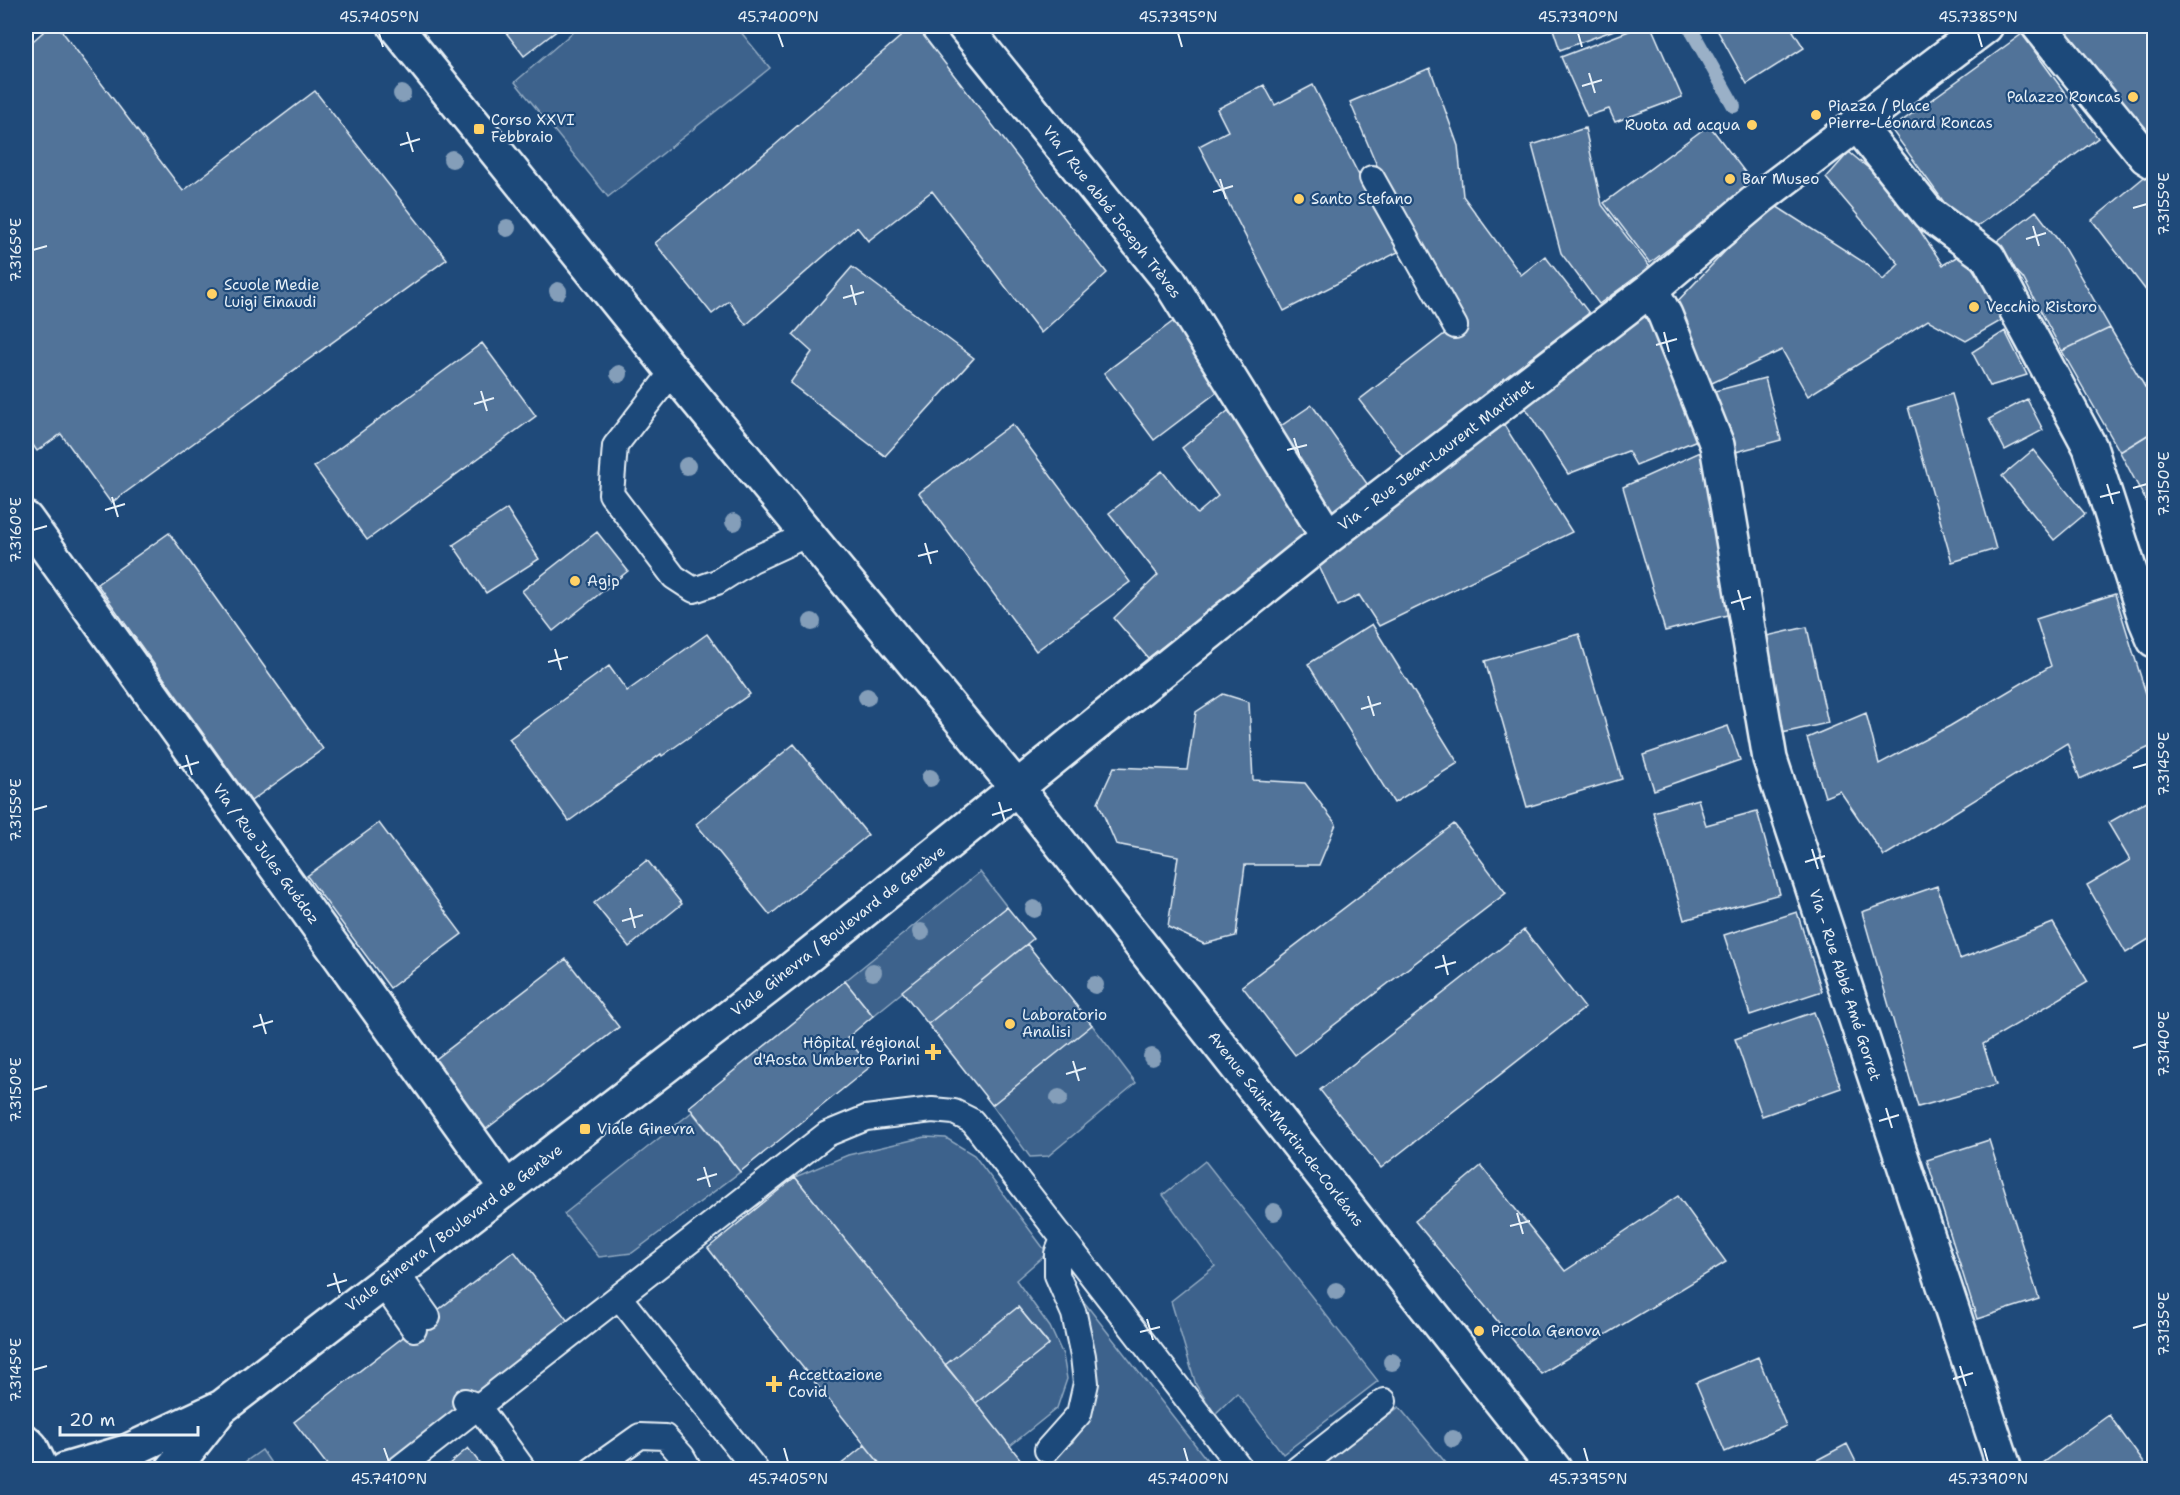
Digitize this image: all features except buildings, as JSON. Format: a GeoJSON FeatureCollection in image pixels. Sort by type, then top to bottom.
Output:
{"type":"FeatureCollection","features":[{"type":"Feature","properties":{"kind":"street","name":"Avenue Saint-Martin-de-Corléans"},"geometry":{"type":"LineString","coordinates":[[395,26],[673,371],[1017,788],[1556,1470]]}},
{"type":"Feature","properties":{"kind":"street","name":"Via / Rue abbé Joseph Trèves"},"geometry":{"type":"LineString","coordinates":[[964,26],[1168,279],[1328,537]]}},
{"type":"Feature","properties":{"kind":"street","name":"Via - Rue Jean-Laurent Martinet"},"geometry":{"type":"LineString","coordinates":[[1017,788],[1328,537],[1499,395],[1651,289],[1762,196],[1986,26]]}},
{"type":"Feature","properties":{"kind":"street"},"geometry":{"type":"LineString","coordinates":[[2039,26],[2146,157],[2154,162]]}},
{"type":"Feature","properties":{"kind":"street"},"geometry":{"type":"LineString","coordinates":[[1856,123],[1929,214],[1988,257],[2090,447],[2154,640]]}},
{"type":"Feature","properties":{"kind":"street","name":"Via - Rue Abbé Amé Gorret"},"geometry":{"type":"LineString","coordinates":[[1651,289],[1665,315],[1717,445],[1770,759],[2005,1470]]}},
{"type":"Feature","properties":{"kind":"street","name":"Via / Rue Jules Guédoz"},"geometry":{"type":"LineString","coordinates":[[26,519],[506,1188]]}},
{"type":"Feature","properties":{"kind":"street","name":"Viale Ginevra / Boulevard de Genève"},"geometry":{"type":"LineString","coordinates":[[64,1470],[126,1452],[222,1407],[778,979],[1017,788]]}},
{"type":"Feature","properties":{"kind":"street"},"geometry":{"type":"LineString","coordinates":[[172,1470],[222,1407]]}},
{"type":"Feature","properties":{"kind":"street"},"geometry":{"type":"LineString","coordinates":[[26,1442],[31,1447],[42,1470]]}},
{"type":"Feature","properties":{"kind":"lane"},"geometry":{"type":"LineString","coordinates":[[1372,178],[1455,326]]}},
{"type":"Feature","properties":{"kind":"lane"},"geometry":{"type":"LineString","coordinates":[[673,371],[615,446],[611,494],[674,577],[694,590],[717,582],[752,560],[808,534]]}},
{"type":"Feature","properties":{"kind":"lane"},"geometry":{"type":"LineString","coordinates":[[397,1470],[474,1399],[619,1297],[827,1134],[867,1118],[932,1110],[954,1112],[972,1121],[1242,1470]]}},
{"type":"Feature","properties":{"kind":"lane"},"geometry":{"type":"LineString","coordinates":[[1047,1450],[1079,1414],[1086,1383],[1074,1314],[1057,1275],[1057,1254],[1064,1239]]}},
{"type":"Feature","properties":{"kind":"lane"},"geometry":{"type":"LineString","coordinates":[[389,1277],[421,1323]]}},
{"type":"Feature","properties":{"kind":"lane"},"geometry":{"type":"LineString","coordinates":[[619,1297],[756,1470]]}},
{"type":"Feature","properties":{"kind":"lane"},"geometry":{"type":"LineString","coordinates":[[474,1399],[525,1469]]}},
{"type":"Feature","properties":{"kind":"lane"},"geometry":{"type":"LineString","coordinates":[[1296,1470],[1384,1401]]}},
{"type":"Feature","properties":{"kind":"lane"},"geometry":{"type":"LineString","coordinates":[[592,1470],[640,1436],[665,1437],[690,1470]]}},
{"type":"Feature","properties":{"kind":"shaded area"},"geometry":{"type":"Polygon","coordinates":[[[580,26],[736,26],[770,68],[608,197],[515,82],[580,26]]]}},
{"type":"Feature","properties":{"kind":"shaded area"},"geometry":{"type":"Polygon","coordinates":[[[980,872],[1007,907],[873,1016],[845,981],[980,872]]]}},
{"type":"Feature","properties":{"kind":"shaded area"},"geometry":{"type":"Polygon","coordinates":[[[1092,1025],[1136,1083],[1048,1156],[1030,1157],[992,1105],[1092,1025]]]}},
{"type":"Feature","properties":{"kind":"shaded area"},"geometry":{"type":"Polygon","coordinates":[[[692,1112],[740,1172],[632,1253],[599,1257],[564,1214],[692,1112]]]}},
{"type":"Feature","properties":{"kind":"shaded area"},"geometry":{"type":"Polygon","coordinates":[[[925,1137],[946,1138],[974,1155],[1047,1253],[1016,1280],[1050,1327],[1063,1355],[1067,1379],[1057,1408],[1010,1446],[976,1403],[1049,1344],[1018,1307],[945,1365],[795,1177],[848,1155],[925,1137]]]}},
{"type":"Feature","properties":{"kind":"shaded area"},"geometry":{"type":"Polygon","coordinates":[[[1205,1161],[1378,1381],[1283,1454],[1237,1393],[1215,1414],[1196,1385],[1171,1301],[1215,1266],[1163,1195],[1205,1161]]]}},
{"type":"Feature","properties":{"kind":"shaded area"},"geometry":{"type":"Polygon","coordinates":[[[1077,1293],[1214,1469],[1041,1470],[1073,1442],[1090,1416],[1096,1381],[1094,1347],[1072,1297],[1077,1293]]]}},
{"type":"Feature","properties":{"kind":"shaded area"},"geometry":{"type":"Polygon","coordinates":[[[1399,1407],[1451,1469],[1318,1469],[1399,1407]]]}},
{"type":"Feature","properties":{"kind":"shaded area"},"geometry":{"type":"Polygon","coordinates":[[[262,1450],[275,1469],[235,1469],[262,1450]]]}},
{"type":"Feature","properties":{"kind":"waterway"},"geometry":{"type":"LineString","coordinates":[[1689,26],[1734,106]]}},
{"type":"Feature","properties":{"kind":"place","name":"Palazzo Roncas"},"geometry":{"type":"Point","coordinates":[2133,97]}},
{"type":"Feature","properties":{"kind":"place","name":"Piazza / Place Pierre-Léonard Roncas"},"geometry":{"type":"Point","coordinates":[1816,115]}},
{"type":"Feature","properties":{"kind":"place","name":"Ruota ad acqua"},"geometry":{"type":"Point","coordinates":[1752,125]}},
{"type":"Feature","properties":{"kind":"place","name":"Corso XXVI Febbraio"},"geometry":{"type":"Point","coordinates":[479,129]}},
{"type":"Feature","properties":{"kind":"place","name":"Bar Museo"},"geometry":{"type":"Point","coordinates":[1730,179]}},
{"type":"Feature","properties":{"kind":"place","name":"Santo Stefano"},"geometry":{"type":"Point","coordinates":[1299,199]}},
{"type":"Feature","properties":{"kind":"place","name":"Scuole Medie Luigi Einaudi"},"geometry":{"type":"Point","coordinates":[212,294]}},
{"type":"Feature","properties":{"kind":"place","name":"Vecchio Ristoro"},"geometry":{"type":"Point","coordinates":[1974,307]}},
{"type":"Feature","properties":{"kind":"place","name":"Agip"},"geometry":{"type":"Point","coordinates":[575,581]}},
{"type":"Feature","properties":{"kind":"place","name":"Laboratorio Analisi"},"geometry":{"type":"Point","coordinates":[1010,1024]}},
{"type":"Feature","properties":{"kind":"place","name":"Hôpital régional d'Aosta Umberto Parini"},"geometry":{"type":"Point","coordinates":[933,1052]}},
{"type":"Feature","properties":{"kind":"place","name":"Viale Ginevra"},"geometry":{"type":"Point","coordinates":[585,1129]}},
{"type":"Feature","properties":{"kind":"place","name":"Piccola Genova"},"geometry":{"type":"Point","coordinates":[1479,1331]}},
{"type":"Feature","properties":{"kind":"place","name":"Accettazione Covid"},"geometry":{"type":"Point","coordinates":[774,1384]}}]}
